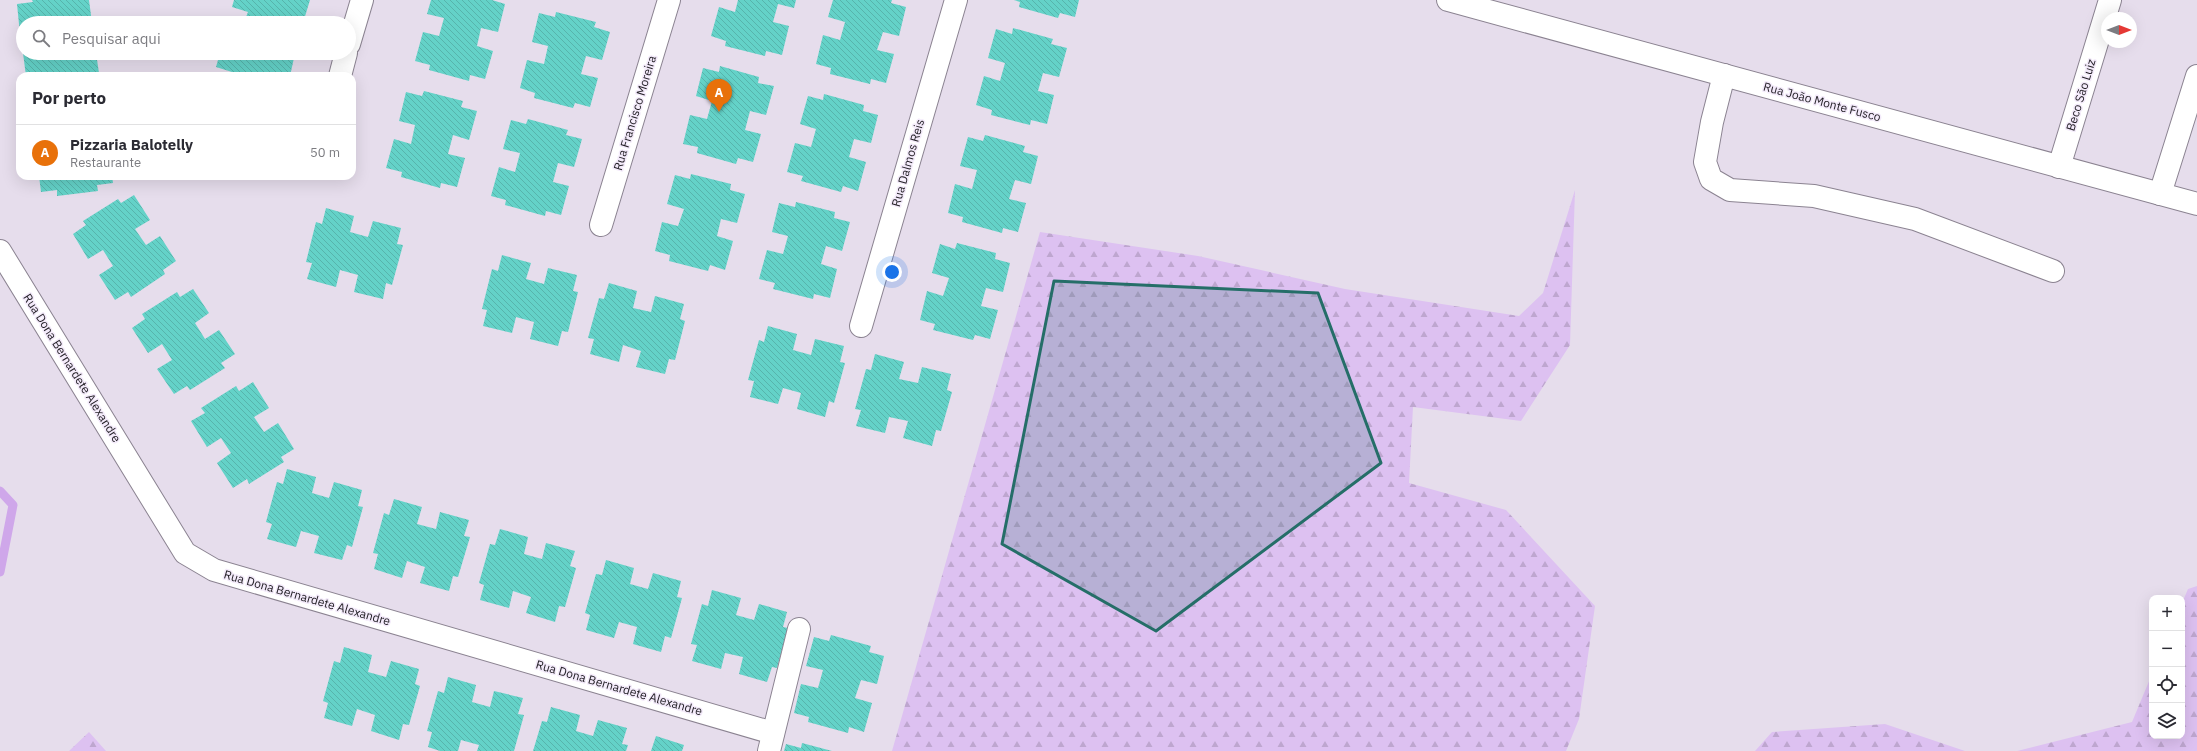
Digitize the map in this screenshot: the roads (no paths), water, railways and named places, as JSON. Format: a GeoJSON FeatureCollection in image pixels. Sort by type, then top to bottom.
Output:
{"type":"FeatureCollection","features":[{"type":"Feature","properties":{"kind":"street"},"geometry":{"type":"LineString","coordinates":[[356,20],[362,0]]}},
{"type":"Feature","properties":{"kind":"street","name":"Rua Francisco Moreira"},"geometry":{"type":"LineString","coordinates":[[601,225],[669,0]]}},
{"type":"Feature","properties":{"kind":"street","name":"Rua Dalmos Reis"},"geometry":{"type":"LineString","coordinates":[[861,326],[956,0]]}},
{"type":"Feature","properties":{"kind":"street","name":"Rua João Monte Fusco"},"geometry":{"type":"LineString","coordinates":[[1448,0],[2197,204]]}},
{"type":"Feature","properties":{"kind":"street","name":"Beco São Luiz"},"geometry":{"type":"LineString","coordinates":[[2059,167],[2110,0]]}},
{"type":"Feature","properties":{"kind":"street"},"geometry":{"type":"LineString","coordinates":[[341,72],[344,60]]}},
{"type":"Feature","properties":{"kind":"street"},"geometry":{"type":"LineString","coordinates":[[1724,75],[1712,122],[1705,162],[1711,178],[1730,190],[1814,196],[1915,219],[2053,271]]}},
{"type":"Feature","properties":{"kind":"street"},"geometry":{"type":"LineString","coordinates":[[2160,194],[2197,76]]}},
{"type":"Feature","properties":{"kind":"street","name":"Rua Dona Bernardete Alexandre"},"geometry":{"type":"LineString","coordinates":[[0,251],[185,552],[202,563],[222,573],[771,742]]}},
{"type":"Feature","properties":{"kind":"street"},"geometry":{"type":"LineString","coordinates":[[771,742],[799,629]]}},
{"type":"Feature","properties":{"kind":"waterway"},"geometry":{"type":"LineString","coordinates":[[0,491],[13,505],[0,572]]}},
{"type":"Feature","properties":{"kind":"place","name":"Pizzaria Balotelly"},"geometry":{"type":"Point","coordinates":[719,112]}}]}
